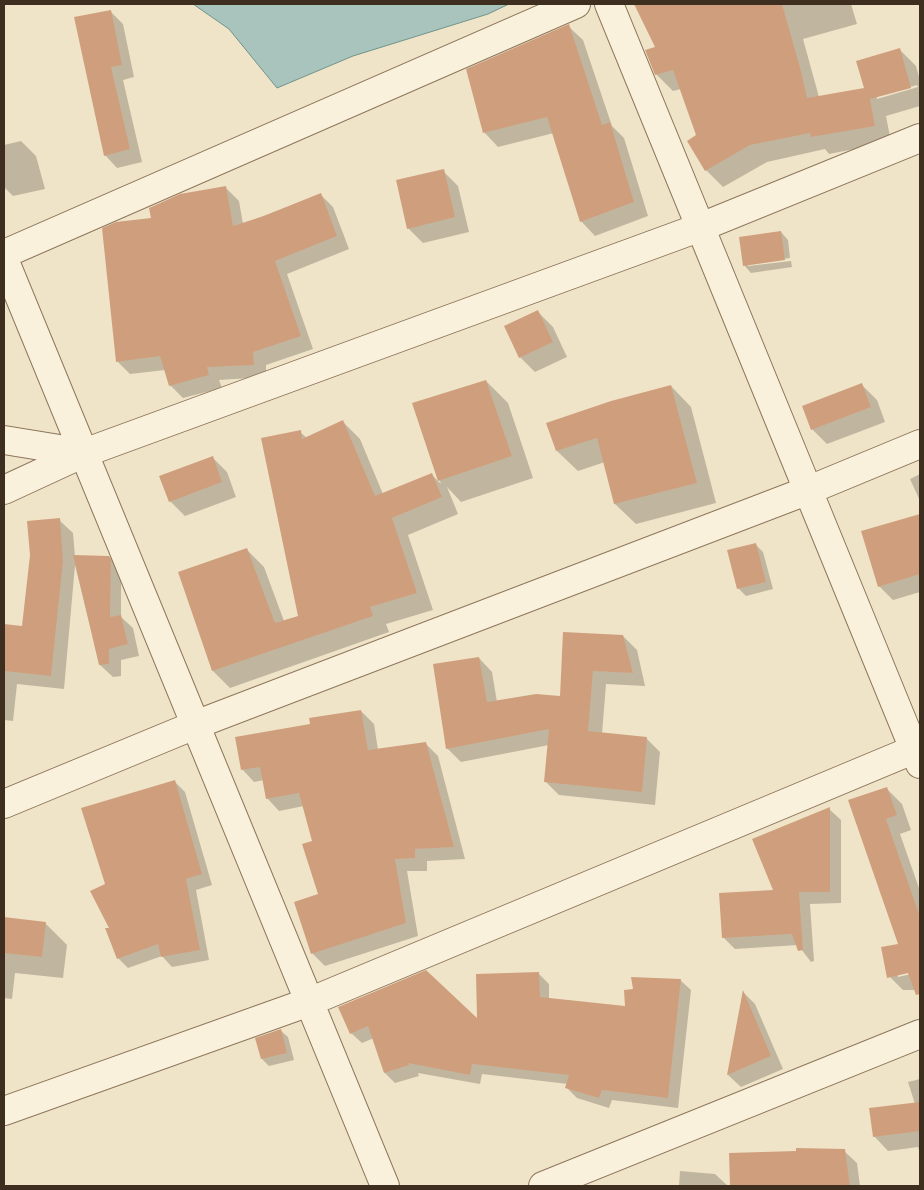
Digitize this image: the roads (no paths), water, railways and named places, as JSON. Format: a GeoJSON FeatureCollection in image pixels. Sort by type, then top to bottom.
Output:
{"type":"FeatureCollection","features":[{"type":"Feature","properties":{"kind":"street"},"geometry":{"type":"LineString","coordinates":[[4,254],[576,4]]}},
{"type":"Feature","properties":{"kind":"street"},"geometry":{"type":"LineString","coordinates":[[4,1110],[309,1002],[918,754],[609,4]]}},
{"type":"Feature","properties":{"kind":"street"},"geometry":{"type":"LineString","coordinates":[[4,490],[84,453],[701,227],[920,138]]}},
{"type":"Feature","properties":{"kind":"street"},"geometry":{"type":"LineString","coordinates":[[4,259],[385,1186]]}},
{"type":"Feature","properties":{"kind":"street"},"geometry":{"type":"LineString","coordinates":[[4,440],[84,453]]}},
{"type":"Feature","properties":{"kind":"street"},"geometry":{"type":"LineString","coordinates":[[4,804],[196,725],[809,490],[920,444]]}},
{"type":"Feature","properties":{"kind":"street"},"geometry":{"type":"LineString","coordinates":[[543,1186],[920,1034]]}},
{"type":"Feature","properties":{"kind":"water"},"geometry":{"type":"Polygon","coordinates":[[[193,4],[509,4],[488,14],[353,56],[277,88],[229,29],[193,4]]]}}]}
